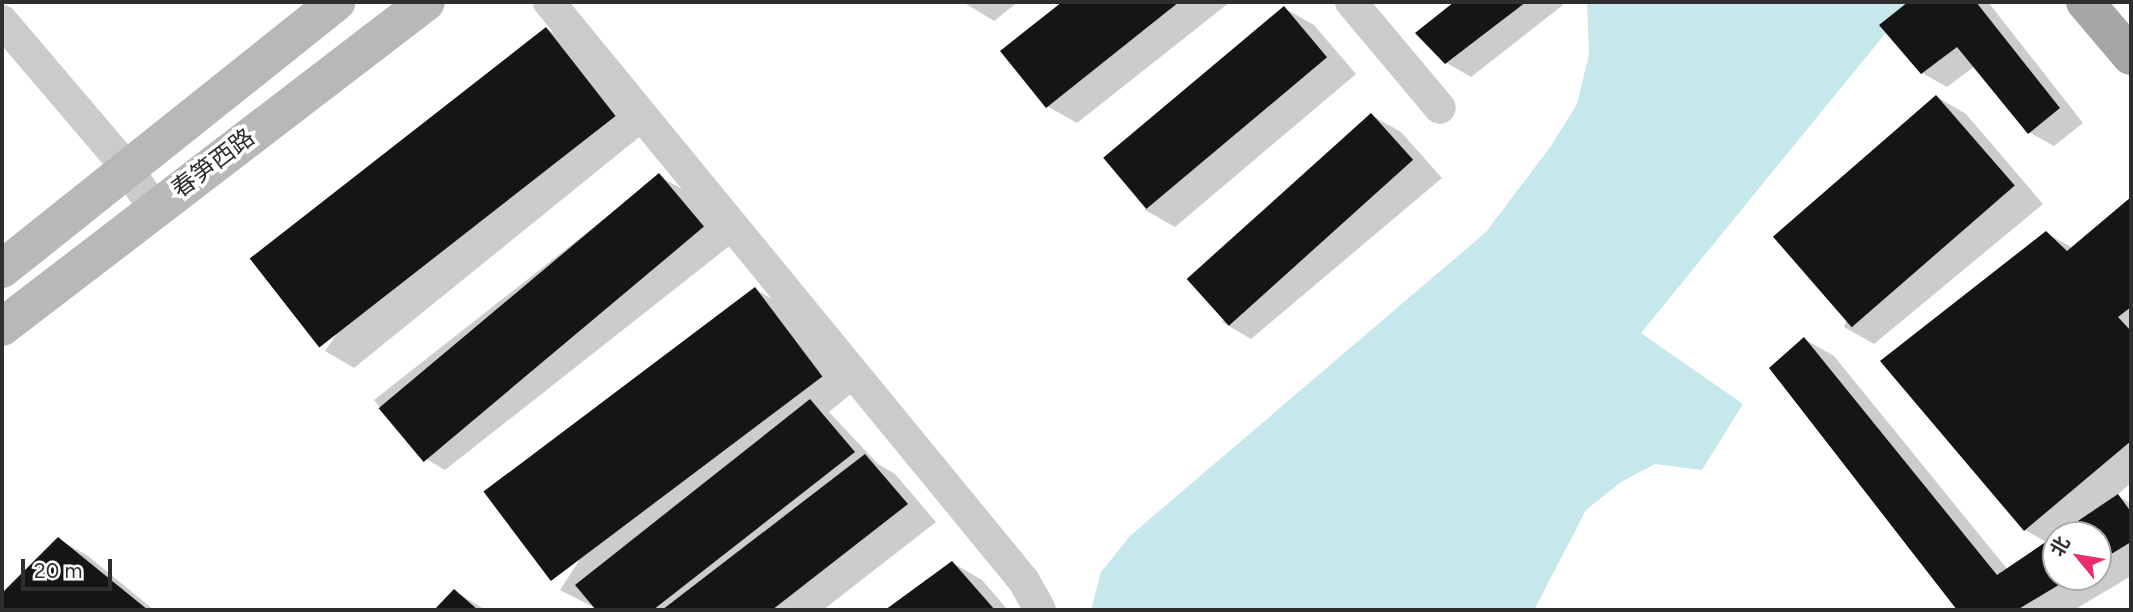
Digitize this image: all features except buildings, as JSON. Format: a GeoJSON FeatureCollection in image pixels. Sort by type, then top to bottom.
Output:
{"type":"FeatureCollection","features":[{"type":"Feature","properties":{"kind":"main road","name":"春笋西路"},"geometry":{"type":"LineString","coordinates":[[2,269],[336,2]]}},
{"type":"Feature","properties":{"kind":"main road","name":"春笋西路"},"geometry":{"type":"LineString","coordinates":[[2,327],[426,2]]}},
{"type":"Feature","properties":{"kind":"main road"},"geometry":{"type":"LineString","coordinates":[[2085,2],[2131,56]]}},
{"type":"Feature","properties":{"kind":"street"},"geometry":{"type":"LineString","coordinates":[[549,2],[1024,581],[1040,610]]}},
{"type":"Feature","properties":{"kind":"street"},"geometry":{"type":"LineString","coordinates":[[1351,2],[1440,108]]}},
{"type":"Feature","properties":{"kind":"street"},"geometry":{"type":"LineString","coordinates":[[2,21],[127,168],[154,208]]}},
{"type":"Feature","properties":{"kind":"water"},"geometry":{"type":"Polygon","coordinates":[[[1587,2],[1911,2],[1641,333],[1743,404],[1702,470],[1655,464],[1621,482],[1586,510],[1534,610],[1091,610],[1101,572],[1131,535],[1486,232],[1551,146],[1577,104],[1589,54],[1587,2]]]}}]}
